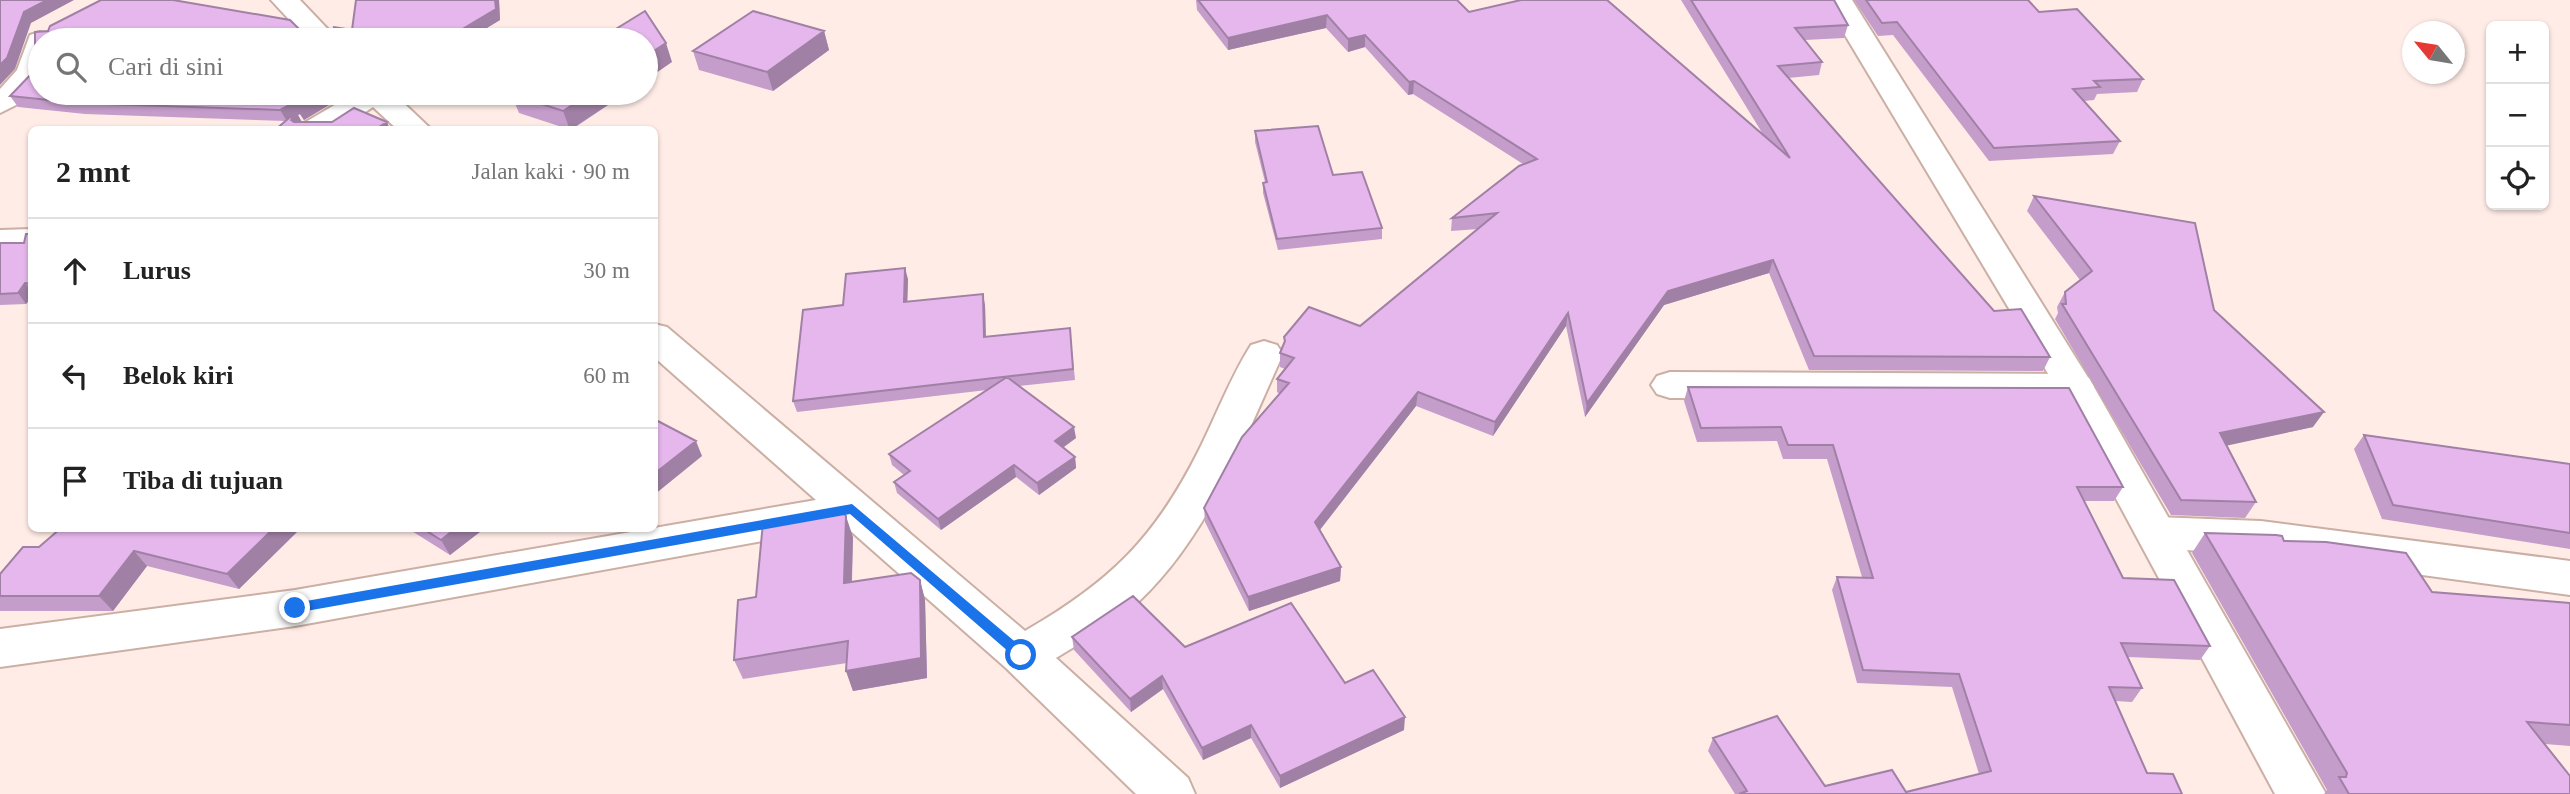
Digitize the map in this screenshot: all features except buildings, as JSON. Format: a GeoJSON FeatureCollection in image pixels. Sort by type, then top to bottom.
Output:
{"type":"FeatureCollection","features":[{"type":"Feature","properties":{"kind":"street"},"geometry":{"type":"LineString","coordinates":[[285,0],[312,28]]}},
{"type":"Feature","properties":{"kind":"street"},"geometry":{"type":"LineString","coordinates":[[1838,0],[2076,387],[2301,794]]}},
{"type":"Feature","properties":{"kind":"street"},"geometry":{"type":"LineString","coordinates":[[0,104],[14,93],[28,76]]}},
{"type":"Feature","properties":{"kind":"street"},"geometry":{"type":"LineString","coordinates":[[321,126],[356,105]]}},
{"type":"Feature","properties":{"kind":"street"},"geometry":{"type":"LineString","coordinates":[[389,105],[412,126]]}},
{"type":"Feature","properties":{"kind":"street"},"geometry":{"type":"LineString","coordinates":[[0,241],[28,240]]}},
{"type":"Feature","properties":{"kind":"street"},"geometry":{"type":"LineString","coordinates":[[658,339],[1021,655],[1170,794]]}},
{"type":"Feature","properties":{"kind":"street"},"geometry":{"type":"LineString","coordinates":[[1021,655],[1112,599],[1148,565],[1183,519],[1264,354]]}},
{"type":"Feature","properties":{"kind":"street"},"geometry":{"type":"LineString","coordinates":[[1670,385],[2076,387]]}},
{"type":"Feature","properties":{"kind":"street"},"geometry":{"type":"LineString","coordinates":[[0,648],[295,608],[852,509]]}},
{"type":"Feature","properties":{"kind":"street"},"geometry":{"type":"LineString","coordinates":[[2156,533],[2260,537],[2570,578]]}},
{"type":"Feature","properties":{"kind":"route"},"geometry":{"type":"LineString","coordinates":[[295,608],[852,509],[1021,655]]}}]}
